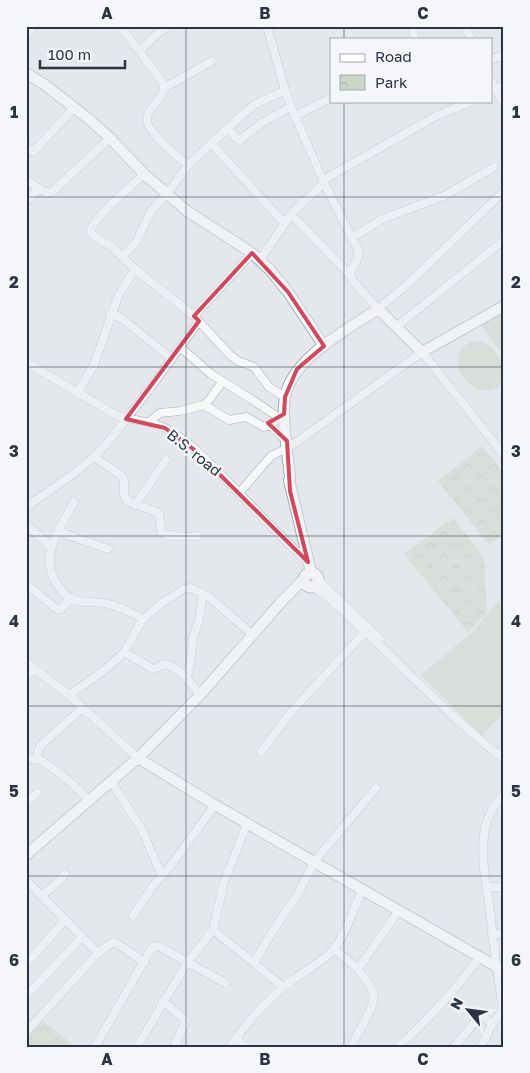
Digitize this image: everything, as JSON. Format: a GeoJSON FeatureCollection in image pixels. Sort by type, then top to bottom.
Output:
{"type":"FeatureCollection","features":[{"type":"Feature","properties":{"kind":"main road"},"geometry":{"type":"LineString","coordinates":[[26,73],[45,84],[110,138],[144,174],[167,194],[211,227],[256,257],[288,292],[324,346]]}},
{"type":"Feature","properties":{"kind":"main road"},"geometry":{"type":"LineString","coordinates":[[26,854],[138,758],[200,695],[281,604],[284,605],[311,576],[290,477],[287,445],[281,415],[285,396],[297,369],[304,361],[324,346],[378,309],[422,352],[504,306]]}},
{"type":"Feature","properties":{"kind":"main road"},"geometry":{"type":"LineString","coordinates":[[138,758],[247,824],[500,968]]}},
{"type":"Feature","properties":{"kind":"street"},"geometry":{"type":"LineString","coordinates":[[26,36],[33,26]]}},
{"type":"Feature","properties":{"kind":"street"},"geometry":{"type":"LineString","coordinates":[[120,26],[163,83],[162,94],[149,111],[148,123],[160,140],[188,165]]}},
{"type":"Feature","properties":{"kind":"street"},"geometry":{"type":"LineString","coordinates":[[140,51],[158,33],[169,26]]}},
{"type":"Feature","properties":{"kind":"street"},"geometry":{"type":"LineString","coordinates":[[267,26],[291,107],[323,181],[358,249],[360,256],[352,268],[350,276]]}},
{"type":"Feature","properties":{"kind":"street"},"geometry":{"type":"LineString","coordinates":[[465,26],[471,38]]}},
{"type":"Feature","properties":{"kind":"street"},"geometry":{"type":"LineString","coordinates":[[164,88],[212,61]]}},
{"type":"Feature","properties":{"kind":"street"},"geometry":{"type":"LineString","coordinates":[[504,85],[493,87],[504,104]]}},
{"type":"Feature","properties":{"kind":"street"},"geometry":{"type":"LineString","coordinates":[[123,256],[137,240],[151,211],[167,194],[188,165],[254,105],[285,90]]}},
{"type":"Feature","properties":{"kind":"street"},"geometry":{"type":"LineString","coordinates":[[295,116],[330,98]]}},
{"type":"Feature","properties":{"kind":"street"},"geometry":{"type":"LineString","coordinates":[[26,507],[94,457],[172,359],[196,318],[256,257],[323,181],[436,116],[471,102]]}},
{"type":"Feature","properties":{"kind":"street"},"geometry":{"type":"LineString","coordinates":[[227,128],[240,140],[263,122],[291,107]]}},
{"type":"Feature","properties":{"kind":"street"},"geometry":{"type":"LineString","coordinates":[[26,158],[74,108]]}},
{"type":"Feature","properties":{"kind":"street"},"geometry":{"type":"LineString","coordinates":[[26,179],[47,193],[52,192],[110,138]]}},
{"type":"Feature","properties":{"kind":"street"},"geometry":{"type":"LineString","coordinates":[[211,143],[284,223]]}},
{"type":"Feature","properties":{"kind":"street"},"geometry":{"type":"LineString","coordinates":[[26,146],[33,152]]}},
{"type":"Feature","properties":{"kind":"street"},"geometry":{"type":"LineString","coordinates":[[352,238],[382,219],[444,196],[494,167]]}},
{"type":"Feature","properties":{"kind":"street"},"geometry":{"type":"LineString","coordinates":[[144,174],[91,226],[90,232],[123,256],[196,318],[231,356],[254,367],[269,387],[285,396]]}},
{"type":"Feature","properties":{"kind":"street"},"geometry":{"type":"LineString","coordinates":[[26,202],[39,188]]}},
{"type":"Feature","properties":{"kind":"street"},"geometry":{"type":"LineString","coordinates":[[292,214],[378,309],[410,282],[504,191]]}},
{"type":"Feature","properties":{"kind":"street"},"geometry":{"type":"LineString","coordinates":[[396,327],[504,240]]}},
{"type":"Feature","properties":{"kind":"street"},"geometry":{"type":"LineString","coordinates":[[78,392],[94,365],[110,315],[119,294],[136,268]]}},
{"type":"Feature","properties":{"kind":"street"},"geometry":{"type":"LineString","coordinates":[[110,315],[124,320],[172,359]]}},
{"type":"Feature","properties":{"kind":"street"},"geometry":{"type":"LineString","coordinates":[[180,347],[198,364],[222,382],[281,415],[270,425],[264,427],[246,417],[229,420],[204,405]]}},
{"type":"Feature","properties":{"kind":"street"},"geometry":{"type":"LineString","coordinates":[[239,493],[271,456],[422,352],[504,455]]}},
{"type":"Feature","properties":{"kind":"street","name":"B.S. road"},"geometry":{"type":"LineString","coordinates":[[26,362],[114,414],[126,419],[149,422],[165,428],[196,451],[215,467],[239,493],[311,576]]}},
{"type":"Feature","properties":{"kind":"street"},"geometry":{"type":"LineString","coordinates":[[149,422],[160,414],[204,405],[222,382]]}},
{"type":"Feature","properties":{"kind":"street"},"geometry":{"type":"LineString","coordinates":[[270,425],[287,445]]}},
{"type":"Feature","properties":{"kind":"street"},"geometry":{"type":"LineString","coordinates":[[94,457],[120,475],[124,480],[125,498],[135,505],[159,513],[162,532],[186,537],[198,536]]}},
{"type":"Feature","properties":{"kind":"street"},"geometry":{"type":"LineString","coordinates":[[135,505],[166,460]]}},
{"type":"Feature","properties":{"kind":"street"},"geometry":{"type":"LineString","coordinates":[[74,502],[51,547],[49,558],[53,577],[63,592],[70,598],[79,601],[105,603],[143,619]]}},
{"type":"Feature","properties":{"kind":"street"},"geometry":{"type":"LineString","coordinates":[[26,524],[51,547]]}},
{"type":"Feature","properties":{"kind":"street"},"geometry":{"type":"LineString","coordinates":[[59,532],[108,549]]}},
{"type":"Feature","properties":{"kind":"street"},"geometry":{"type":"LineString","coordinates":[[311,576],[322,592],[443,706],[504,759]]}},
{"type":"Feature","properties":{"kind":"street"},"geometry":{"type":"LineString","coordinates":[[311,576],[446,702],[504,753]]}},
{"type":"Feature","properties":{"kind":"street"},"geometry":{"type":"LineString","coordinates":[[26,584],[58,610],[70,598]]}},
{"type":"Feature","properties":{"kind":"street"},"geometry":{"type":"LineString","coordinates":[[69,695],[102,672],[124,652],[143,619],[162,603],[184,590],[191,588],[202,593],[253,635]]}},
{"type":"Feature","properties":{"kind":"street"},"geometry":{"type":"LineString","coordinates":[[187,678],[193,638],[199,620],[202,593]]}},
{"type":"Feature","properties":{"kind":"street"},"geometry":{"type":"LineString","coordinates":[[261,752],[290,712],[365,632]]}},
{"type":"Feature","properties":{"kind":"street"},"geometry":{"type":"LineString","coordinates":[[124,652],[155,670],[166,664],[174,667],[187,678],[200,695]]}},
{"type":"Feature","properties":{"kind":"street"},"geometry":{"type":"LineString","coordinates":[[26,662],[69,695],[138,758]]}},
{"type":"Feature","properties":{"kind":"street"},"geometry":{"type":"LineString","coordinates":[[26,676],[35,669]]}},
{"type":"Feature","properties":{"kind":"street"},"geometry":{"type":"LineString","coordinates":[[37,758],[41,745],[83,708]]}},
{"type":"Feature","properties":{"kind":"street"},"geometry":{"type":"LineString","coordinates":[[26,757],[37,758],[60,771],[88,800]]}},
{"type":"Feature","properties":{"kind":"street"},"geometry":{"type":"LineString","coordinates":[[111,781],[138,823],[162,876]]}},
{"type":"Feature","properties":{"kind":"street"},"geometry":{"type":"LineString","coordinates":[[254,963],[298,894],[314,862],[376,788]]}},
{"type":"Feature","properties":{"kind":"street"},"geometry":{"type":"LineString","coordinates":[[26,803],[37,793]]}},
{"type":"Feature","properties":{"kind":"street"},"geometry":{"type":"LineString","coordinates":[[481,1047],[492,1024],[504,1011],[500,968],[492,934],[484,855],[484,834],[490,813],[502,799]]}},
{"type":"Feature","properties":{"kind":"street"},"geometry":{"type":"LineString","coordinates":[[133,916],[215,805]]}},
{"type":"Feature","properties":{"kind":"street"},"geometry":{"type":"LineString","coordinates":[[137,1047],[187,963],[213,930],[224,882],[247,824]]}},
{"type":"Feature","properties":{"kind":"street"},"geometry":{"type":"LineString","coordinates":[[41,896],[66,874]]}},
{"type":"Feature","properties":{"kind":"street"},"geometry":{"type":"LineString","coordinates":[[26,880],[98,953]]}},
{"type":"Feature","properties":{"kind":"street"},"geometry":{"type":"LineString","coordinates":[[486,886],[504,888]]}},
{"type":"Feature","properties":{"kind":"street"},"geometry":{"type":"LineString","coordinates":[[230,1047],[252,1018],[283,987],[334,949],[362,890]]}},
{"type":"Feature","properties":{"kind":"street"},"geometry":{"type":"LineString","coordinates":[[358,969],[398,910]]}},
{"type":"Feature","properties":{"kind":"street"},"geometry":{"type":"LineString","coordinates":[[26,964],[65,920]]}},
{"type":"Feature","properties":{"kind":"street"},"geometry":{"type":"LineString","coordinates":[[213,930],[283,987]]}},
{"type":"Feature","properties":{"kind":"street"},"geometry":{"type":"LineString","coordinates":[[492,934],[504,933]]}},
{"type":"Feature","properties":{"kind":"street"},"geometry":{"type":"LineString","coordinates":[[26,996],[82,937]]}},
{"type":"Feature","properties":{"kind":"street"},"geometry":{"type":"LineString","coordinates":[[26,1032],[98,953],[113,942],[145,963]]}},
{"type":"Feature","properties":{"kind":"street"},"geometry":{"type":"LineString","coordinates":[[95,1047],[145,963],[151,949],[155,946],[225,982]]}},
{"type":"Feature","properties":{"kind":"street"},"geometry":{"type":"LineString","coordinates":[[334,949],[358,969],[371,988],[374,997],[371,1008],[351,1047]]}},
{"type":"Feature","properties":{"kind":"street"},"geometry":{"type":"LineString","coordinates":[[398,1047],[424,1024],[480,958]]}},
{"type":"Feature","properties":{"kind":"street"},"geometry":{"type":"LineString","coordinates":[[163,1001],[185,1020],[174,1047]]}},
{"type":"Feature","properties":{"kind":"street"},"geometry":{"type":"LineString","coordinates":[[454,1047],[479,1017],[484,1017],[492,1024]]}},
{"type":"Feature","properties":{"kind":"street"},"geometry":{"type":"LineString","coordinates":[[236,1038],[246,1047]]}},
{"type":"Feature","properties":{"kind":"highlighted area"},"geometry":{"type":"Polygon","coordinates":[[[252,253],[288,292],[324,346],[297,369],[285,397],[284,414],[268,423],[287,441],[290,491],[308,562],[196,451],[165,428],[126,419],[199,321],[194,316],[252,253]]]}},
{"type":"Feature","properties":{"kind":"green space"},"geometry":{"type":"Polygon","coordinates":[[[504,306],[504,355],[477,320],[504,306]]]}},
{"type":"Feature","properties":{"kind":"green space"},"geometry":{"type":"Polygon","coordinates":[[[472,341],[487,344],[495,351],[501,361],[504,377],[502,382],[494,389],[484,391],[474,387],[466,380],[460,370],[458,360],[461,349],[472,341]]]}},
{"type":"Feature","properties":{"kind":"green space"},"geometry":{"type":"Polygon","coordinates":[[[482,446],[504,473],[504,533],[489,545],[438,481],[482,446]]]}},
{"type":"Feature","properties":{"kind":"green space"},"geometry":{"type":"Polygon","coordinates":[[[453,518],[484,557],[487,613],[468,632],[404,554],[453,518]]]}},
{"type":"Feature","properties":{"kind":"green space"},"geometry":{"type":"Polygon","coordinates":[[[504,594],[504,712],[482,736],[421,675],[471,633],[504,594]]]}},
{"type":"Feature","properties":{"kind":"green space"},"geometry":{"type":"Polygon","coordinates":[[[42,1020],[76,1047],[26,1047],[26,1039],[42,1020]]]}}]}
